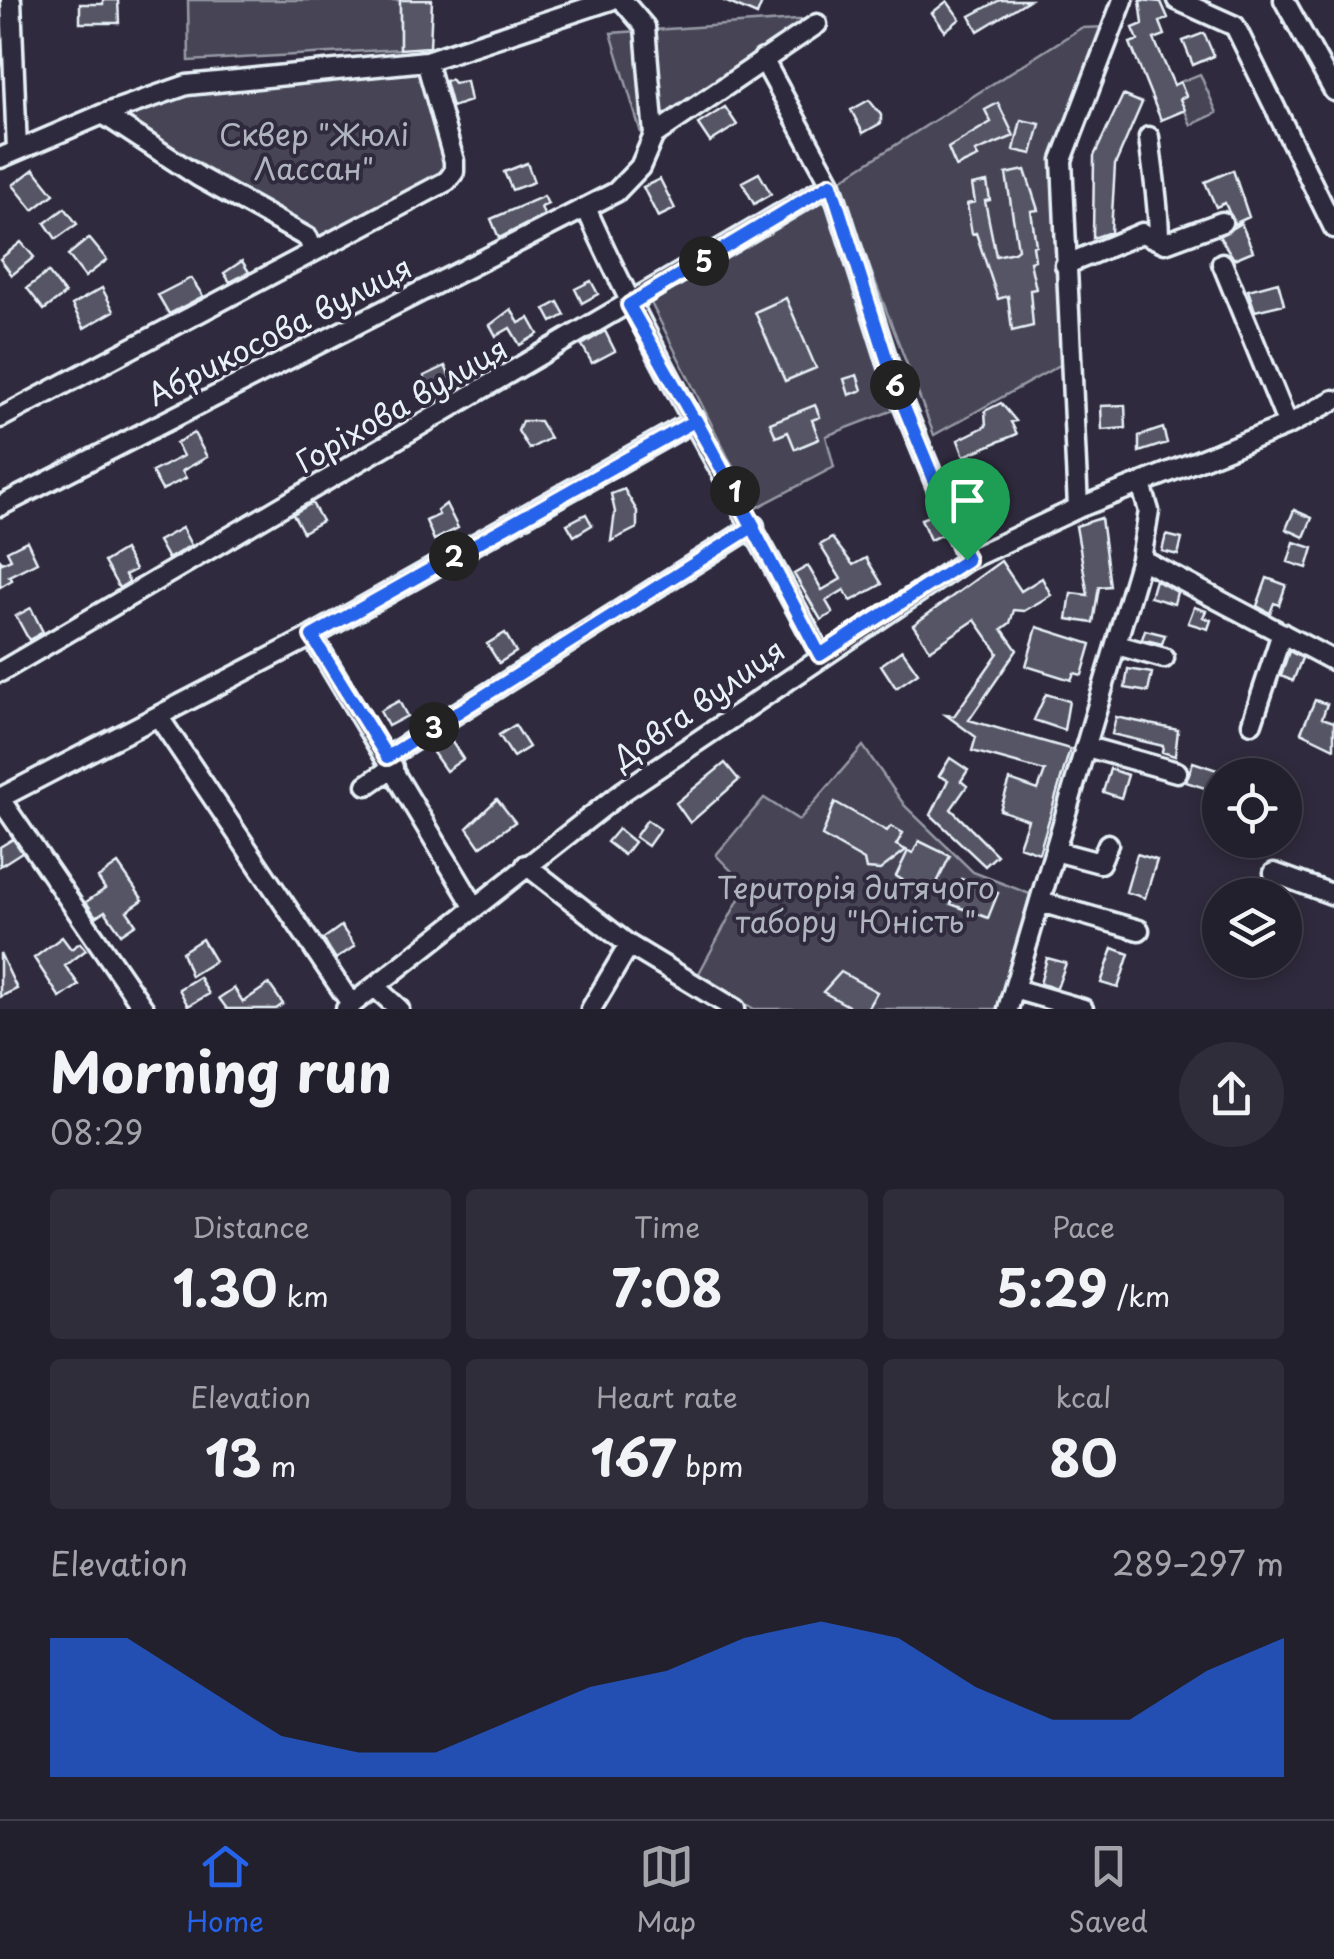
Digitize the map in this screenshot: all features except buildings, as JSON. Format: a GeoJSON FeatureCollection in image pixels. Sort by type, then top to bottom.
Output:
{"type":"FeatureCollection","features":[{"type":"Feature","properties":{"kind":"street"},"geometry":{"type":"LineString","coordinates":[[11,0],[9,154],[187,84],[426,61],[610,0]]}},
{"type":"Feature","properties":{"kind":"street"},"geometry":{"type":"LineString","coordinates":[[622,0],[645,27],[654,136]]}},
{"type":"Feature","properties":{"kind":"street"},"geometry":{"type":"LineString","coordinates":[[1078,508],[1062,160],[1123,0]]}},
{"type":"Feature","properties":{"kind":"street"},"geometry":{"type":"LineString","coordinates":[[1177,0],[1235,26],[1334,228]]}},
{"type":"Feature","properties":{"kind":"street"},"geometry":{"type":"LineString","coordinates":[[1284,0],[1334,92]]}},
{"type":"Feature","properties":{"kind":"street"},"geometry":{"type":"LineString","coordinates":[[654,136],[817,24]]}},
{"type":"Feature","properties":{"kind":"street"},"geometry":{"type":"LineString","coordinates":[[763,59],[831,184],[895,385],[967,560]]}},
{"type":"Feature","properties":{"kind":"street"},"geometry":{"type":"LineString","coordinates":[[0,418],[451,177],[454,161],[426,61]]}},
{"type":"Feature","properties":{"kind":"street"},"geometry":{"type":"LineString","coordinates":[[103,114],[199,178],[308,238],[313,251]]}},
{"type":"Feature","properties":{"kind":"street","name":"Абрикосова вулиця"},"geometry":{"type":"LineString","coordinates":[[0,506],[616,192],[640,166],[654,136]]}},
{"type":"Feature","properties":{"kind":"street"},"geometry":{"type":"LineString","coordinates":[[1150,137],[1153,178],[1159,188],[1160,240]]}},
{"type":"Feature","properties":{"kind":"street","name":"Горіхова вулиця"},"geometry":{"type":"LineString","coordinates":[[0,672],[831,184]]}},
{"type":"Feature","properties":{"kind":"street"},"geometry":{"type":"LineString","coordinates":[[586,208],[629,305],[754,526],[820,655]]}},
{"type":"Feature","properties":{"kind":"street"},"geometry":{"type":"LineString","coordinates":[[1065,266],[1142,233],[1166,242],[1222,222]]}},
{"type":"Feature","properties":{"kind":"street"},"geometry":{"type":"LineString","coordinates":[[1222,263],[1288,425]]}},
{"type":"Feature","properties":{"kind":"street","name":"Довга вулиця"},"geometry":{"type":"LineString","coordinates":[[349,1007],[526,864],[820,655],[967,560],[1078,508],[1288,425],[1334,400]]}},
{"type":"Feature","properties":{"kind":"street"},"geometry":{"type":"LineString","coordinates":[[144,1009],[0,798],[12,796],[312,636],[696,420]]}},
{"type":"Feature","properties":{"kind":"street"},"geometry":{"type":"LineString","coordinates":[[1008,1009],[1140,560],[1150,511],[1141,484]]}},
{"type":"Feature","properties":{"kind":"street"},"geometry":{"type":"LineString","coordinates":[[367,785],[390,762],[754,526]]}},
{"type":"Feature","properties":{"kind":"street"},"geometry":{"type":"LineString","coordinates":[[1140,560],[1334,660]]}},
{"type":"Feature","properties":{"kind":"street"},"geometry":{"type":"LineString","coordinates":[[1252,723],[1282,633]]}},
{"type":"Feature","properties":{"kind":"street"},"geometry":{"type":"LineString","coordinates":[[312,636],[474,906]]}},
{"type":"Feature","properties":{"kind":"street"},"geometry":{"type":"LineString","coordinates":[[1117,645],[1164,658]]}},
{"type":"Feature","properties":{"kind":"street"},"geometry":{"type":"LineString","coordinates":[[158,716],[349,1007]]}},
{"type":"Feature","properties":{"kind":"street"},"geometry":{"type":"LineString","coordinates":[[1086,747],[1177,772]]}},
{"type":"Feature","properties":{"kind":"street"},"geometry":{"type":"LineString","coordinates":[[1055,852],[1100,864],[1108,844]]}},
{"type":"Feature","properties":{"kind":"street"},"geometry":{"type":"LineString","coordinates":[[526,864],[629,945],[735,1009]]}},
{"type":"Feature","properties":{"kind":"street"},"geometry":{"type":"LineString","coordinates":[[1274,873],[1334,895]]}},
{"type":"Feature","properties":{"kind":"street"},"geometry":{"type":"LineString","coordinates":[[1040,902],[1139,930]]}},
{"type":"Feature","properties":{"kind":"street"},"geometry":{"type":"LineString","coordinates":[[590,1009],[629,945]]}},
{"type":"Feature","properties":{"kind":"street"},"geometry":{"type":"LineString","coordinates":[[375,987],[400,1009]]}},
{"type":"Feature","properties":{"kind":"street"},"geometry":{"type":"LineString","coordinates":[[1014,988],[1083,1009]]}},
{"type":"Feature","properties":{"kind":"green space"},"geometry":{"type":"Polygon","coordinates":[[[188,0],[400,0],[400,49],[189,61],[188,0]]]}},
{"type":"Feature","properties":{"kind":"green space"},"geometry":{"type":"Polygon","coordinates":[[[811,19],[643,140],[611,33],[811,19]]]}},
{"type":"Feature","properties":{"kind":"green space"},"geometry":{"type":"Polygon","coordinates":[[[1108,27],[1057,159],[1067,361],[934,435],[837,182],[1081,28],[1108,27]]]}},
{"type":"Feature","properties":{"kind":"green space","name":"Сквер \"Жюлі Лассан\""},"geometry":{"type":"Polygon","coordinates":[[[421,65],[456,168],[311,240],[104,116],[188,87],[421,65]]]}},
{"type":"Feature","properties":{"kind":"green space"},"geometry":{"type":"Polygon","coordinates":[[[1200,74],[1217,113],[1191,125],[1180,99],[1180,82],[1200,74]]]}},
{"type":"Feature","properties":{"kind":"green space"},"geometry":{"type":"Polygon","coordinates":[[[829,191],[899,408],[826,436],[834,467],[754,509],[649,299],[829,191]]]}},
{"type":"Feature","properties":{"kind":"green space","name":"Територія дитячого табору \"Юність\""},"geometry":{"type":"Polygon","coordinates":[[[863,746],[905,806],[973,872],[1030,894],[999,1009],[754,1009],[698,975],[746,886],[716,855],[764,798],[799,820],[863,746]]]}},
{"type":"Feature","properties":{"kind":"route"},"geometry":{"type":"LineString","coordinates":[[967,560],[820,655],[754,526],[696,420],[312,636],[387,757],[754,526],[696,420],[629,305],[831,184],[895,385],[967,560]]}}]}
